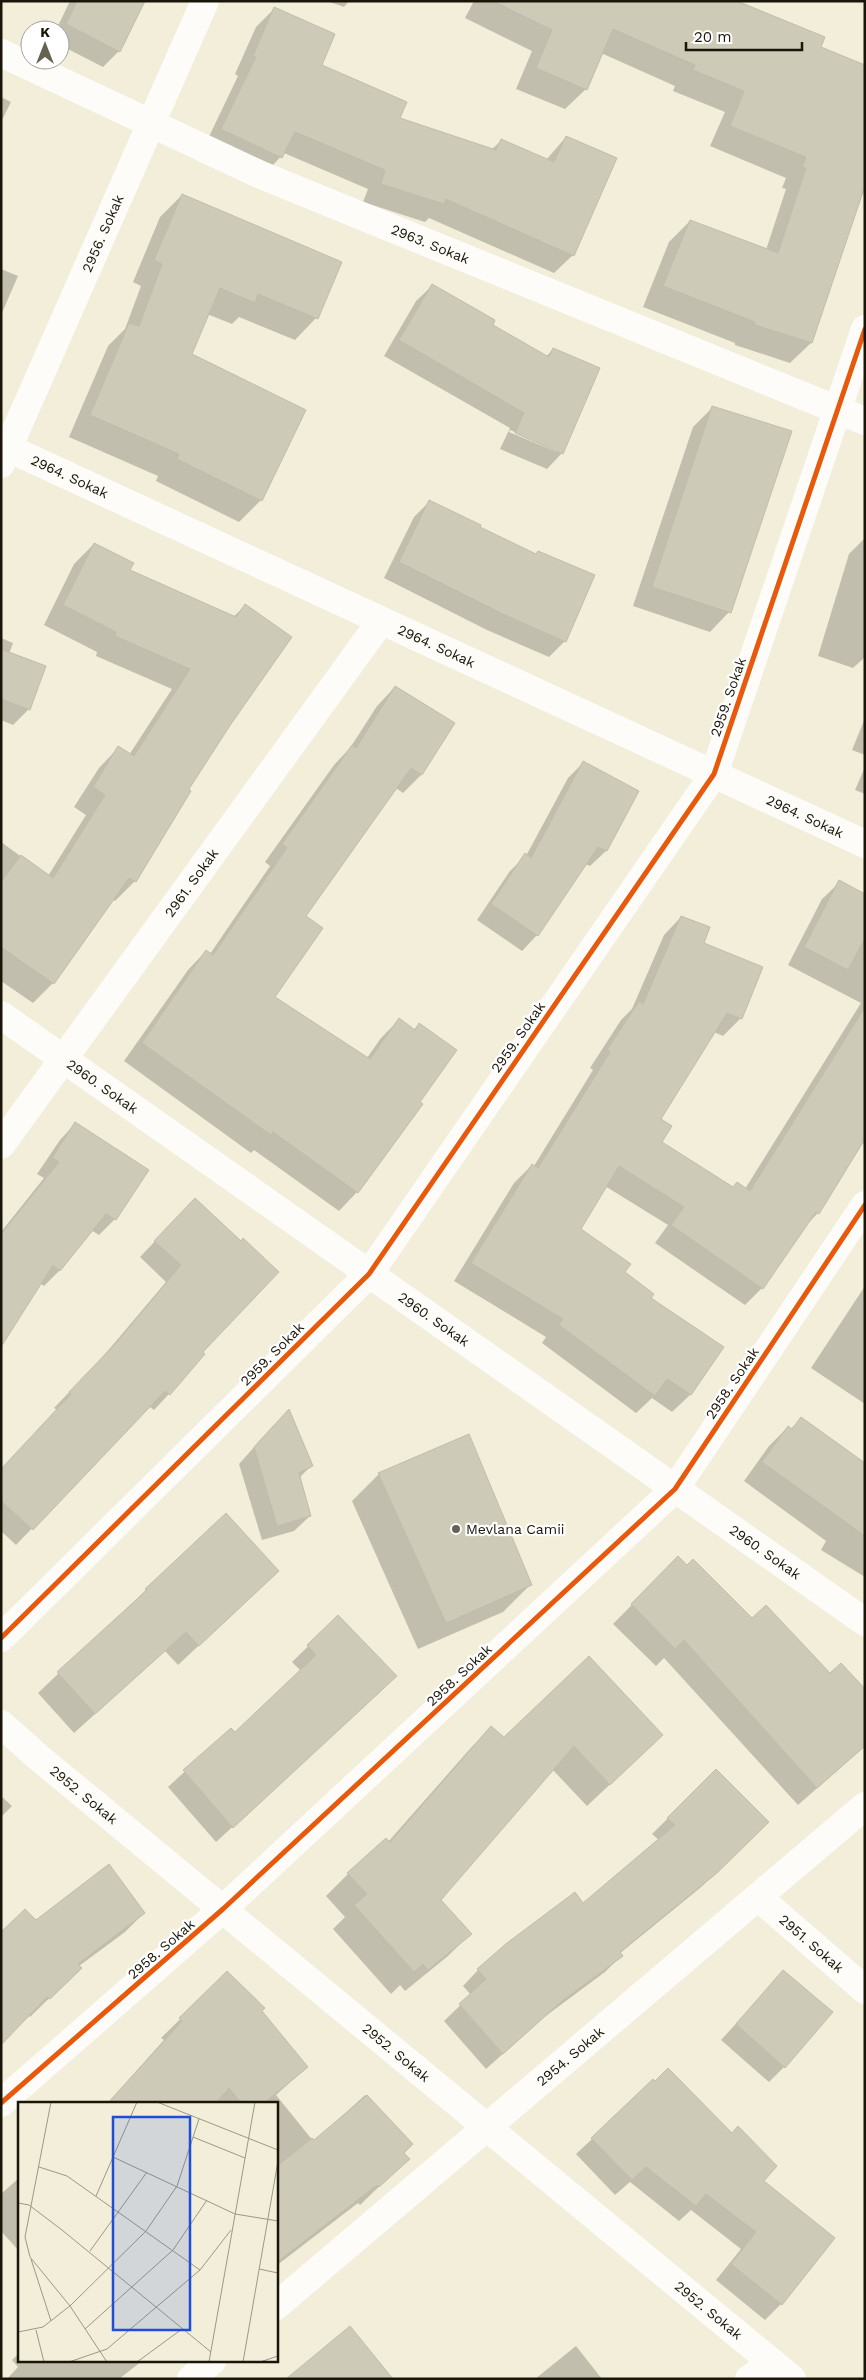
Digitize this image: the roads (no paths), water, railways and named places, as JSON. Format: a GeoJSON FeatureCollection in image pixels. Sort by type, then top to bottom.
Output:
{"type":"FeatureCollection","features":[{"type":"Feature","properties":{"kind":"street","name":"2956. Sokak"},"geometry":{"type":"LineString","coordinates":[[5,456],[205,1]]}},
{"type":"Feature","properties":{"kind":"street","name":"2963. Sokak"},"geometry":{"type":"LineString","coordinates":[[1,53],[261,174],[865,421]]}},
{"type":"Feature","properties":{"kind":"street","name":"2959. Sokak"},"geometry":{"type":"LineString","coordinates":[[1,1638],[369,1274],[714,774],[865,329]]}},
{"type":"Feature","properties":{"kind":"street","name":"2964. Sokak"},"geometry":{"type":"LineString","coordinates":[[5,456],[381,621],[865,844]]}},
{"type":"Feature","properties":{"kind":"street","name":"2961. Sokak"},"geometry":{"type":"LineString","coordinates":[[1,1145],[381,621]]}},
{"type":"Feature","properties":{"kind":"street","name":"2960. Sokak"},"geometry":{"type":"LineString","coordinates":[[1,1016],[865,1622]]}},
{"type":"Feature","properties":{"kind":"street","name":"2958. Sokak"},"geometry":{"type":"LineString","coordinates":[[1,2103],[224,1909],[675,1489],[865,1205]]}},
{"type":"Feature","properties":{"kind":"street","name":"2952. Sokak"},"geometry":{"type":"LineString","coordinates":[[1,1724],[782,2370]]}},
{"type":"Feature","properties":{"kind":"street","name":"2954. Sokak"},"geometry":{"type":"LineString","coordinates":[[278,2304],[865,1806]]}},
{"type":"Feature","properties":{"kind":"street","name":"2951. Sokak"},"geometry":{"type":"LineString","coordinates":[[758,1897],[865,1990]]}},
{"type":"Feature","properties":{"kind":"street"},"geometry":{"type":"LineString","coordinates":[[191,2379],[211,2362]]}},
{"type":"Feature","properties":{"kind":"street"},"geometry":{"type":"LineString","coordinates":[[749,2379],[782,2370]]}},
{"type":"Feature","properties":{"kind":"place","name":"Mevlana Camii"},"geometry":{"type":"Point","coordinates":[456,1529]}}]}
